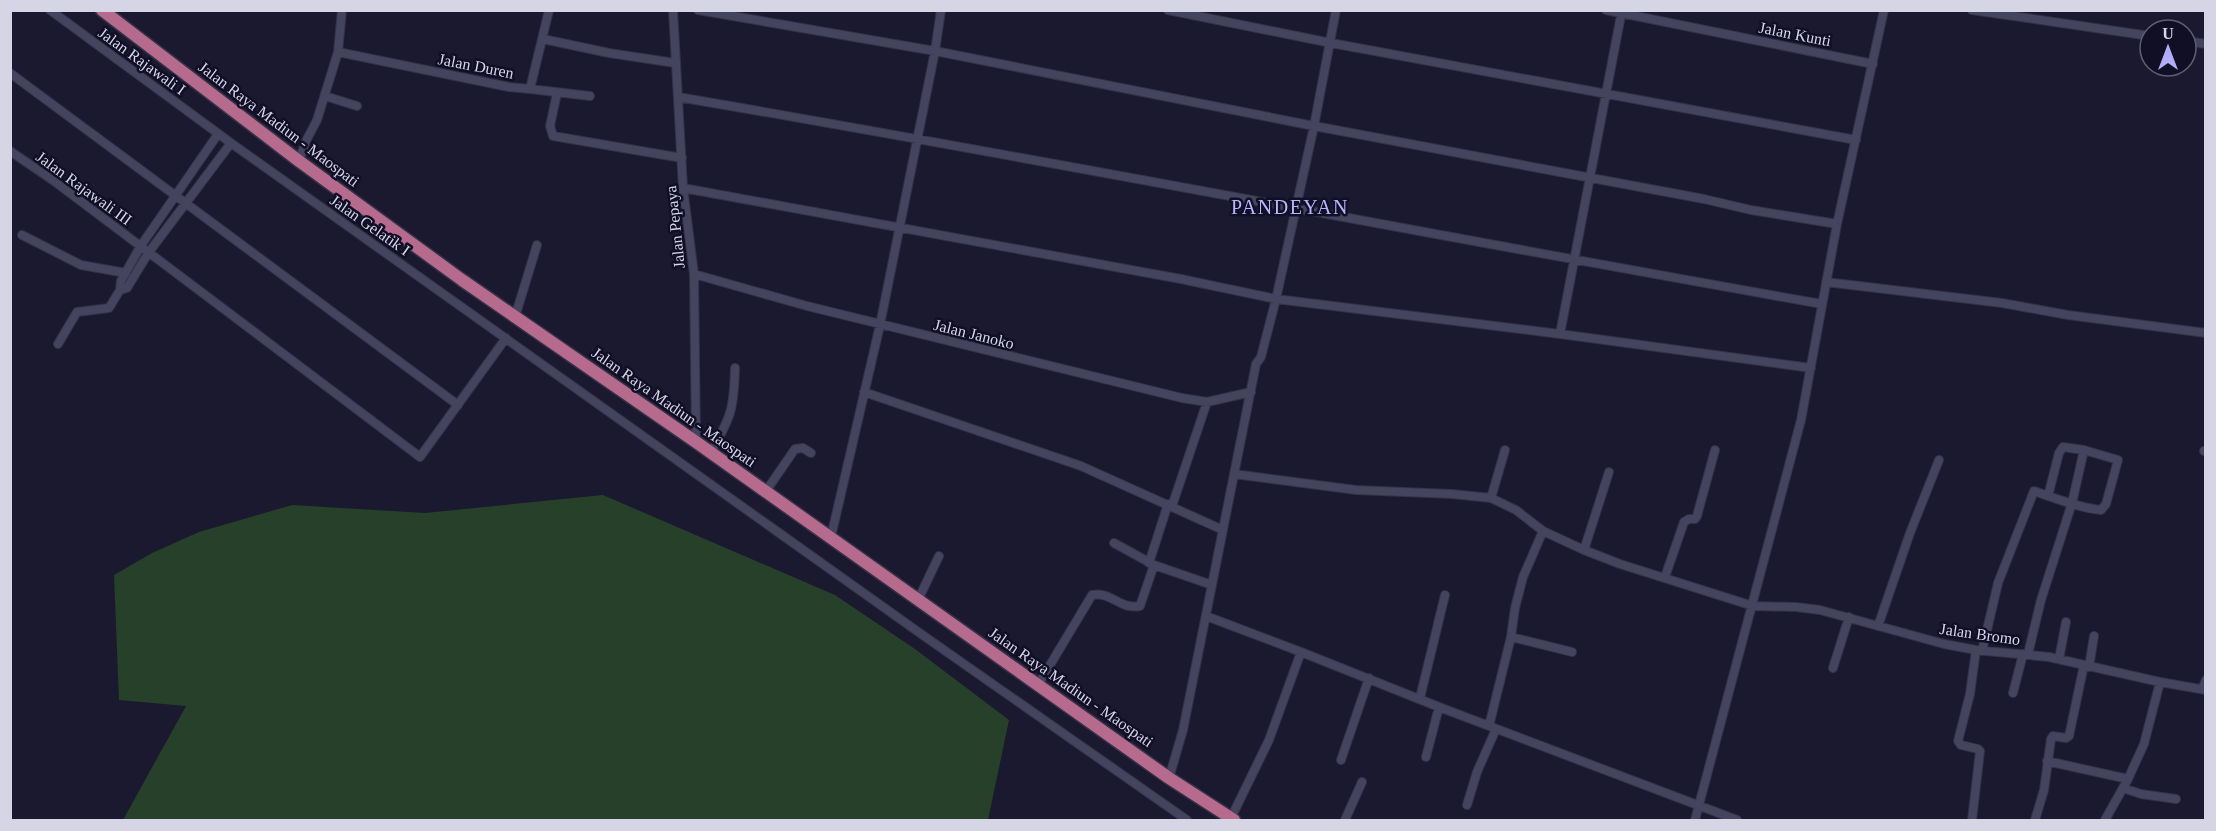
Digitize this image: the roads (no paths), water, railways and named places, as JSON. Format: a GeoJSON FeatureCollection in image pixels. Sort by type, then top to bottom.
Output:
{"type":"FeatureCollection","features":[{"type":"Feature","properties":{"kind":"highway","name":"Jalan Raya Madiun - Maospati"},"geometry":{"type":"LineString","coordinates":[[102,10],[299,161],[515,317],[711,452],[1169,778],[1232,819]]}},
{"type":"Feature","properties":{"kind":"street","name":"Jalan Rajawali I"},"geometry":{"type":"LineString","coordinates":[[51,10],[218,134]]}},
{"type":"Feature","properties":{"kind":"street"},"geometry":{"type":"LineString","coordinates":[[299,161],[317,120],[338,52],[342,10]]}},
{"type":"Feature","properties":{"kind":"street","name":"Jalan Duren"},"geometry":{"type":"LineString","coordinates":[[338,52],[509,87],[530,88],[549,10]]}},
{"type":"Feature","properties":{"kind":"street","name":"Jalan Pepaya"},"geometry":{"type":"LineString","coordinates":[[673,10],[683,188],[694,274],[696,442]]}},
{"type":"Feature","properties":{"kind":"street"},"geometry":{"type":"LineString","coordinates":[[698,10],[936,51],[1751,210],[1837,224]]}},
{"type":"Feature","properties":{"kind":"street"},"geometry":{"type":"LineString","coordinates":[[831,537],[880,325],[936,51],[940,10]]}},
{"type":"Feature","properties":{"kind":"street"},"geometry":{"type":"LineString","coordinates":[[1168,10],[1331,43],[1856,140]]}},
{"type":"Feature","properties":{"kind":"street"},"geometry":{"type":"LineString","coordinates":[[1169,778],[1183,730],[1251,392],[1276,299],[1314,126],[1336,10]]}},
{"type":"Feature","properties":{"kind":"street","name":"Jalan Kunti"},"geometry":{"type":"LineString","coordinates":[[1606,10],[1873,64]]}},
{"type":"Feature","properties":{"kind":"street"},"geometry":{"type":"LineString","coordinates":[[1695,820],[1697,805],[1753,606],[1801,420],[1837,224],[1884,10]]}},
{"type":"Feature","properties":{"kind":"street"},"geometry":{"type":"LineString","coordinates":[[1972,10],[2138,34]]}},
{"type":"Feature","properties":{"kind":"street"},"geometry":{"type":"LineString","coordinates":[[1560,334],[1622,12]]}},
{"type":"Feature","properties":{"kind":"street"},"geometry":{"type":"LineString","coordinates":[[543,39],[609,53],[675,63]]}},
{"type":"Feature","properties":{"kind":"street"},"geometry":{"type":"LineString","coordinates":[[10,73],[458,405],[506,339]]}},
{"type":"Feature","properties":{"kind":"street"},"geometry":{"type":"LineString","coordinates":[[530,88],[590,96]]}},
{"type":"Feature","properties":{"kind":"street"},"geometry":{"type":"LineString","coordinates":[[557,93],[550,126],[553,136],[682,158]]}},
{"type":"Feature","properties":{"kind":"street"},"geometry":{"type":"LineString","coordinates":[[325,96],[357,106]]}},
{"type":"Feature","properties":{"kind":"street"},"geometry":{"type":"LineString","coordinates":[[678,97],[918,138],[1574,261],[1822,304]]}},
{"type":"Feature","properties":{"kind":"street","name":"Jalan Gelatik I"},"geometry":{"type":"LineString","coordinates":[[218,134],[924,636],[1188,820]]}},
{"type":"Feature","properties":{"kind":"street"},"geometry":{"type":"LineString","coordinates":[[58,344],[77,312],[109,308],[140,247],[218,134]]}},
{"type":"Feature","properties":{"kind":"street"},"geometry":{"type":"LineString","coordinates":[[120,290],[127,288],[149,252],[231,143]]}},
{"type":"Feature","properties":{"kind":"street","name":"Jalan Rajawali III"},"geometry":{"type":"LineString","coordinates":[[10,151],[54,181],[420,457],[458,405]]}},
{"type":"Feature","properties":{"kind":"street"},"geometry":{"type":"LineString","coordinates":[[683,188],[1181,279],[1276,299],[1810,368]]}},
{"type":"Feature","properties":{"kind":"street"},"geometry":{"type":"LineString","coordinates":[[22,235],[81,265],[126,273]]}},
{"type":"Feature","properties":{"kind":"street"},"geometry":{"type":"LineString","coordinates":[[515,317],[537,245]]}},
{"type":"Feature","properties":{"kind":"street","name":"Jalan Janoko"},"geometry":{"type":"LineString","coordinates":[[694,274],[880,325],[1191,400],[1207,402],[1251,392]]}},
{"type":"Feature","properties":{"kind":"street"},"geometry":{"type":"LineString","coordinates":[[1826,282],[2002,303],[2068,315],[2205,333]]}},
{"type":"Feature","properties":{"kind":"street"},"geometry":{"type":"LineString","coordinates":[[711,452],[731,416],[735,368]]}},
{"type":"Feature","properties":{"kind":"street"},"geometry":{"type":"LineString","coordinates":[[864,392],[1081,466],[1223,530]]}},
{"type":"Feature","properties":{"kind":"street"},"geometry":{"type":"LineString","coordinates":[[1038,685],[1092,595],[1100,593],[1131,608],[1140,606],[1170,505],[1207,402]]}},
{"type":"Feature","properties":{"kind":"street"},"geometry":{"type":"LineString","coordinates":[[1972,820],[1980,751],[1958,744],[1958,737],[1998,583],[2034,491],[2048,496],[2098,510],[2104,508],[2117,459],[2067,446],[2061,449],[2048,496]]}},
{"type":"Feature","properties":{"kind":"street"},"geometry":{"type":"LineString","coordinates":[[766,491],[795,448],[803,448],[811,453]]}},
{"type":"Feature","properties":{"kind":"street"},"geometry":{"type":"LineString","coordinates":[[1234,474],[1356,490],[1491,498],[1505,450]]}},
{"type":"Feature","properties":{"kind":"street"},"geometry":{"type":"LineString","coordinates":[[1665,578],[1684,522],[1695,519],[1697,516],[1715,450]]}},
{"type":"Feature","properties":{"kind":"street"},"geometry":{"type":"LineString","coordinates":[[2013,693],[2072,503],[2084,450]]}},
{"type":"Feature","properties":{"kind":"street"},"geometry":{"type":"LineString","coordinates":[[1878,626],[1910,533],[1940,460]]}},
{"type":"Feature","properties":{"kind":"street"},"geometry":{"type":"LineString","coordinates":[[1584,550],[1609,472]]}},
{"type":"Feature","properties":{"kind":"street","name":"Jalan Bromo"},"geometry":{"type":"LineString","coordinates":[[1491,498],[1516,510],[1543,531],[1584,550],[1620,564],[1753,606],[1820,610],[1921,639],[1979,650],[2059,659],[2204,690]]}},
{"type":"Feature","properties":{"kind":"street"},"geometry":{"type":"LineString","coordinates":[[1467,805],[1493,727],[1515,608],[1523,578],[1543,531]]}},
{"type":"Feature","properties":{"kind":"street"},"geometry":{"type":"LineString","coordinates":[[1114,543],[1152,564],[1212,585]]}},
{"type":"Feature","properties":{"kind":"street"},"geometry":{"type":"LineString","coordinates":[[918,600],[939,556]]}},
{"type":"Feature","properties":{"kind":"street"},"geometry":{"type":"LineString","coordinates":[[1420,698],[1445,595]]}},
{"type":"Feature","properties":{"kind":"street"},"geometry":{"type":"LineString","coordinates":[[1206,616],[1737,820]]}},
{"type":"Feature","properties":{"kind":"street"},"geometry":{"type":"LineString","coordinates":[[1833,668],[1849,617]]}},
{"type":"Feature","properties":{"kind":"street"},"geometry":{"type":"LineString","coordinates":[[2059,659],[2066,622]]}},
{"type":"Feature","properties":{"kind":"street"},"geometry":{"type":"LineString","coordinates":[[2035,820],[2044,790],[2047,761],[2053,736],[2066,738],[2069,736],[2094,636]]}},
{"type":"Feature","properties":{"kind":"street"},"geometry":{"type":"LineString","coordinates":[[1511,637],[1572,652]]}},
{"type":"Feature","properties":{"kind":"street"},"geometry":{"type":"LineString","coordinates":[[1232,819],[1269,740],[1300,652]]}},
{"type":"Feature","properties":{"kind":"street"},"geometry":{"type":"LineString","coordinates":[[1341,760],[1368,678]]}},
{"type":"Feature","properties":{"kind":"street"},"geometry":{"type":"LineString","coordinates":[[2204,690],[2205,680]]}},
{"type":"Feature","properties":{"kind":"street"},"geometry":{"type":"LineString","coordinates":[[2105,820],[2144,744],[2160,682]]}},
{"type":"Feature","properties":{"kind":"street"},"geometry":{"type":"LineString","coordinates":[[1426,757],[1439,707]]}},
{"type":"Feature","properties":{"kind":"street"},"geometry":{"type":"LineString","coordinates":[[2047,761],[2128,779]]}},
{"type":"Feature","properties":{"kind":"street"},"geometry":{"type":"LineString","coordinates":[[1345,820],[1362,782]]}},
{"type":"Feature","properties":{"kind":"street"},"geometry":{"type":"LineString","coordinates":[[2123,788],[2141,794],[2176,799]]}},
{"type":"Feature","properties":{"kind":"district","name":"PANDEYAN"},"geometry":{"type":"Point","coordinates":[1290,207]}}]}
